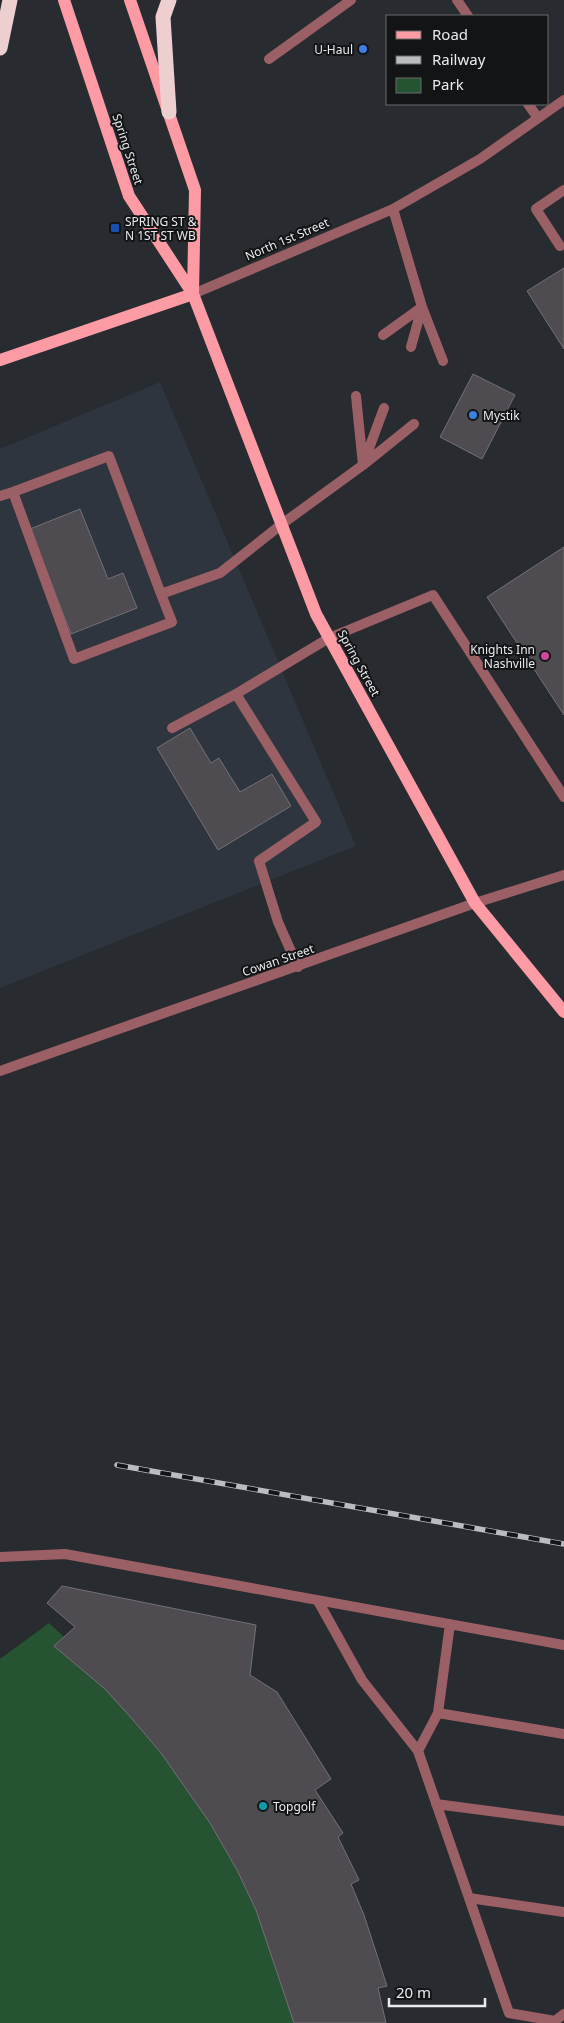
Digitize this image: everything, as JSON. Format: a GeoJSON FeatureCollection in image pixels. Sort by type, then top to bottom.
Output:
{"type":"FeatureCollection","features":[{"type":"Feature","properties":{"kind":"highway"},"geometry":{"type":"LineString","coordinates":[[0,48],[10,0]]}},
{"type":"Feature","properties":{"kind":"highway"},"geometry":{"type":"LineString","coordinates":[[168,112],[164,17],[169,0]]}},
{"type":"Feature","properties":{"kind":"main road","name":"Spring Street"},"geometry":{"type":"LineString","coordinates":[[64,0],[129,196],[193,294],[316,614],[475,903],[564,1012]]}},
{"type":"Feature","properties":{"kind":"main road","name":"Spring Street"},"geometry":{"type":"LineString","coordinates":[[130,0],[195,190],[193,294]]}},
{"type":"Feature","properties":{"kind":"main road","name":"North 1st Street"},"geometry":{"type":"LineString","coordinates":[[0,360],[193,294]]}},
{"type":"Feature","properties":{"kind":"street"},"geometry":{"type":"LineString","coordinates":[[269,59],[352,0]]}},
{"type":"Feature","properties":{"kind":"street"},"geometry":{"type":"LineString","coordinates":[[457,0],[467,15]]}},
{"type":"Feature","properties":{"kind":"street","name":"North 1st Street"},"geometry":{"type":"LineString","coordinates":[[193,294],[393,209],[480,159],[564,100]]}},
{"type":"Feature","properties":{"kind":"street"},"geometry":{"type":"LineString","coordinates":[[529,105],[538,118]]}},
{"type":"Feature","properties":{"kind":"street"},"geometry":{"type":"LineString","coordinates":[[560,246],[536,209],[564,190]]}},
{"type":"Feature","properties":{"kind":"street"},"geometry":{"type":"LineString","coordinates":[[393,209],[422,307],[443,361]]}},
{"type":"Feature","properties":{"kind":"street"},"geometry":{"type":"LineString","coordinates":[[383,334],[422,307]]}},
{"type":"Feature","properties":{"kind":"street"},"geometry":{"type":"LineString","coordinates":[[411,348],[422,307]]}},
{"type":"Feature","properties":{"kind":"street"},"geometry":{"type":"LineString","coordinates":[[356,396],[363,465]]}},
{"type":"Feature","properties":{"kind":"street"},"geometry":{"type":"LineString","coordinates":[[363,465],[384,408]]}},
{"type":"Feature","properties":{"kind":"street"},"geometry":{"type":"LineString","coordinates":[[161,594],[220,573],[414,424]]}},
{"type":"Feature","properties":{"kind":"street"},"geometry":{"type":"LineString","coordinates":[[0,496],[109,456],[172,622],[74,659],[13,492]]}},
{"type":"Feature","properties":{"kind":"street"},"geometry":{"type":"LineString","coordinates":[[172,728],[236,694],[329,638],[433,594],[564,797]]}},
{"type":"Feature","properties":{"kind":"street"},"geometry":{"type":"LineString","coordinates":[[236,694],[316,822],[259,861],[278,922],[298,967]]}},
{"type":"Feature","properties":{"kind":"street","name":"Cowan Street"},"geometry":{"type":"LineString","coordinates":[[0,1071],[475,903],[564,875]]}},
{"type":"Feature","properties":{"kind":"street"},"geometry":{"type":"LineString","coordinates":[[0,1557],[65,1554],[564,1645]]}},
{"type":"Feature","properties":{"kind":"street"},"geometry":{"type":"LineString","coordinates":[[318,1601],[362,1680],[418,1751],[510,2013],[555,2021],[564,2014]]}},
{"type":"Feature","properties":{"kind":"street"},"geometry":{"type":"LineString","coordinates":[[418,1751],[438,1713],[450,1624]]}},
{"type":"Feature","properties":{"kind":"street"},"geometry":{"type":"LineString","coordinates":[[438,1713],[564,1734]]}},
{"type":"Feature","properties":{"kind":"street"},"geometry":{"type":"LineString","coordinates":[[436,1804],[564,1821]]}},
{"type":"Feature","properties":{"kind":"street"},"geometry":{"type":"LineString","coordinates":[[469,1898],[564,1912]]}},
{"type":"Feature","properties":{"kind":"shaded area"},"geometry":{"type":"Polygon","coordinates":[[[160,382],[356,846],[0,988],[0,449],[160,382]]]}},
{"type":"Feature","properties":{"kind":"green space"},"geometry":{"type":"Polygon","coordinates":[[[49,1623],[107,1677],[216,1827],[251,1892],[297,2023],[0,2023],[0,1659],[49,1623]]]}},
{"type":"Feature","properties":{"kind":"building"},"geometry":{"type":"Polygon","coordinates":[[[564,268],[564,349],[527,291],[564,268]]]}},
{"type":"Feature","properties":{"kind":"building"},"geometry":{"type":"Polygon","coordinates":[[[473,374],[515,395],[482,459],[440,437],[473,374]]]}},
{"type":"Feature","properties":{"kind":"building"},"geometry":{"type":"Polygon","coordinates":[[[80,509],[108,579],[123,573],[137,608],[71,634],[30,529],[80,509]]]}},
{"type":"Feature","properties":{"kind":"building","name":"Knights Inn Nashville"},"geometry":{"type":"Polygon","coordinates":[[[564,547],[564,715],[487,597],[564,547]]]}},
{"type":"Feature","properties":{"kind":"building"},"geometry":{"type":"Polygon","coordinates":[[[190,728],[211,763],[219,758],[240,792],[272,774],[291,806],[218,850],[157,748],[190,728]]]}},
{"type":"Feature","properties":{"kind":"building","name":"Topgolf"},"geometry":{"type":"Polygon","coordinates":[[[62,1586],[256,1625],[250,1675],[277,1692],[331,1779],[315,1790],[343,1833],[338,1837],[359,1880],[351,1884],[364,1915],[387,1986],[378,1988],[386,2023],[294,2023],[256,1910],[237,1870],[210,1823],[161,1753],[133,1720],[105,1689],[54,1646],[75,1627],[47,1603],[62,1586]]]}},
{"type":"Feature","properties":{"kind":"railway"},"geometry":{"type":"LineString","coordinates":[[117,1465],[564,1544]]}},
{"type":"Feature","properties":{"kind":"place","name":"U-Haul"},"geometry":{"type":"Point","coordinates":[363,49]}},
{"type":"Feature","properties":{"kind":"place","name":"SPRING ST & N 1ST ST WB"},"geometry":{"type":"Point","coordinates":[115,228]}},
{"type":"Feature","properties":{"kind":"place","name":"Mystik"},"geometry":{"type":"Point","coordinates":[473,415]}},
{"type":"Feature","properties":{"kind":"place","name":"Knights Inn Nashville"},"geometry":{"type":"Point","coordinates":[545,656]}},
{"type":"Feature","properties":{"kind":"place","name":"Topgolf"},"geometry":{"type":"Point","coordinates":[263,1806]}}]}
